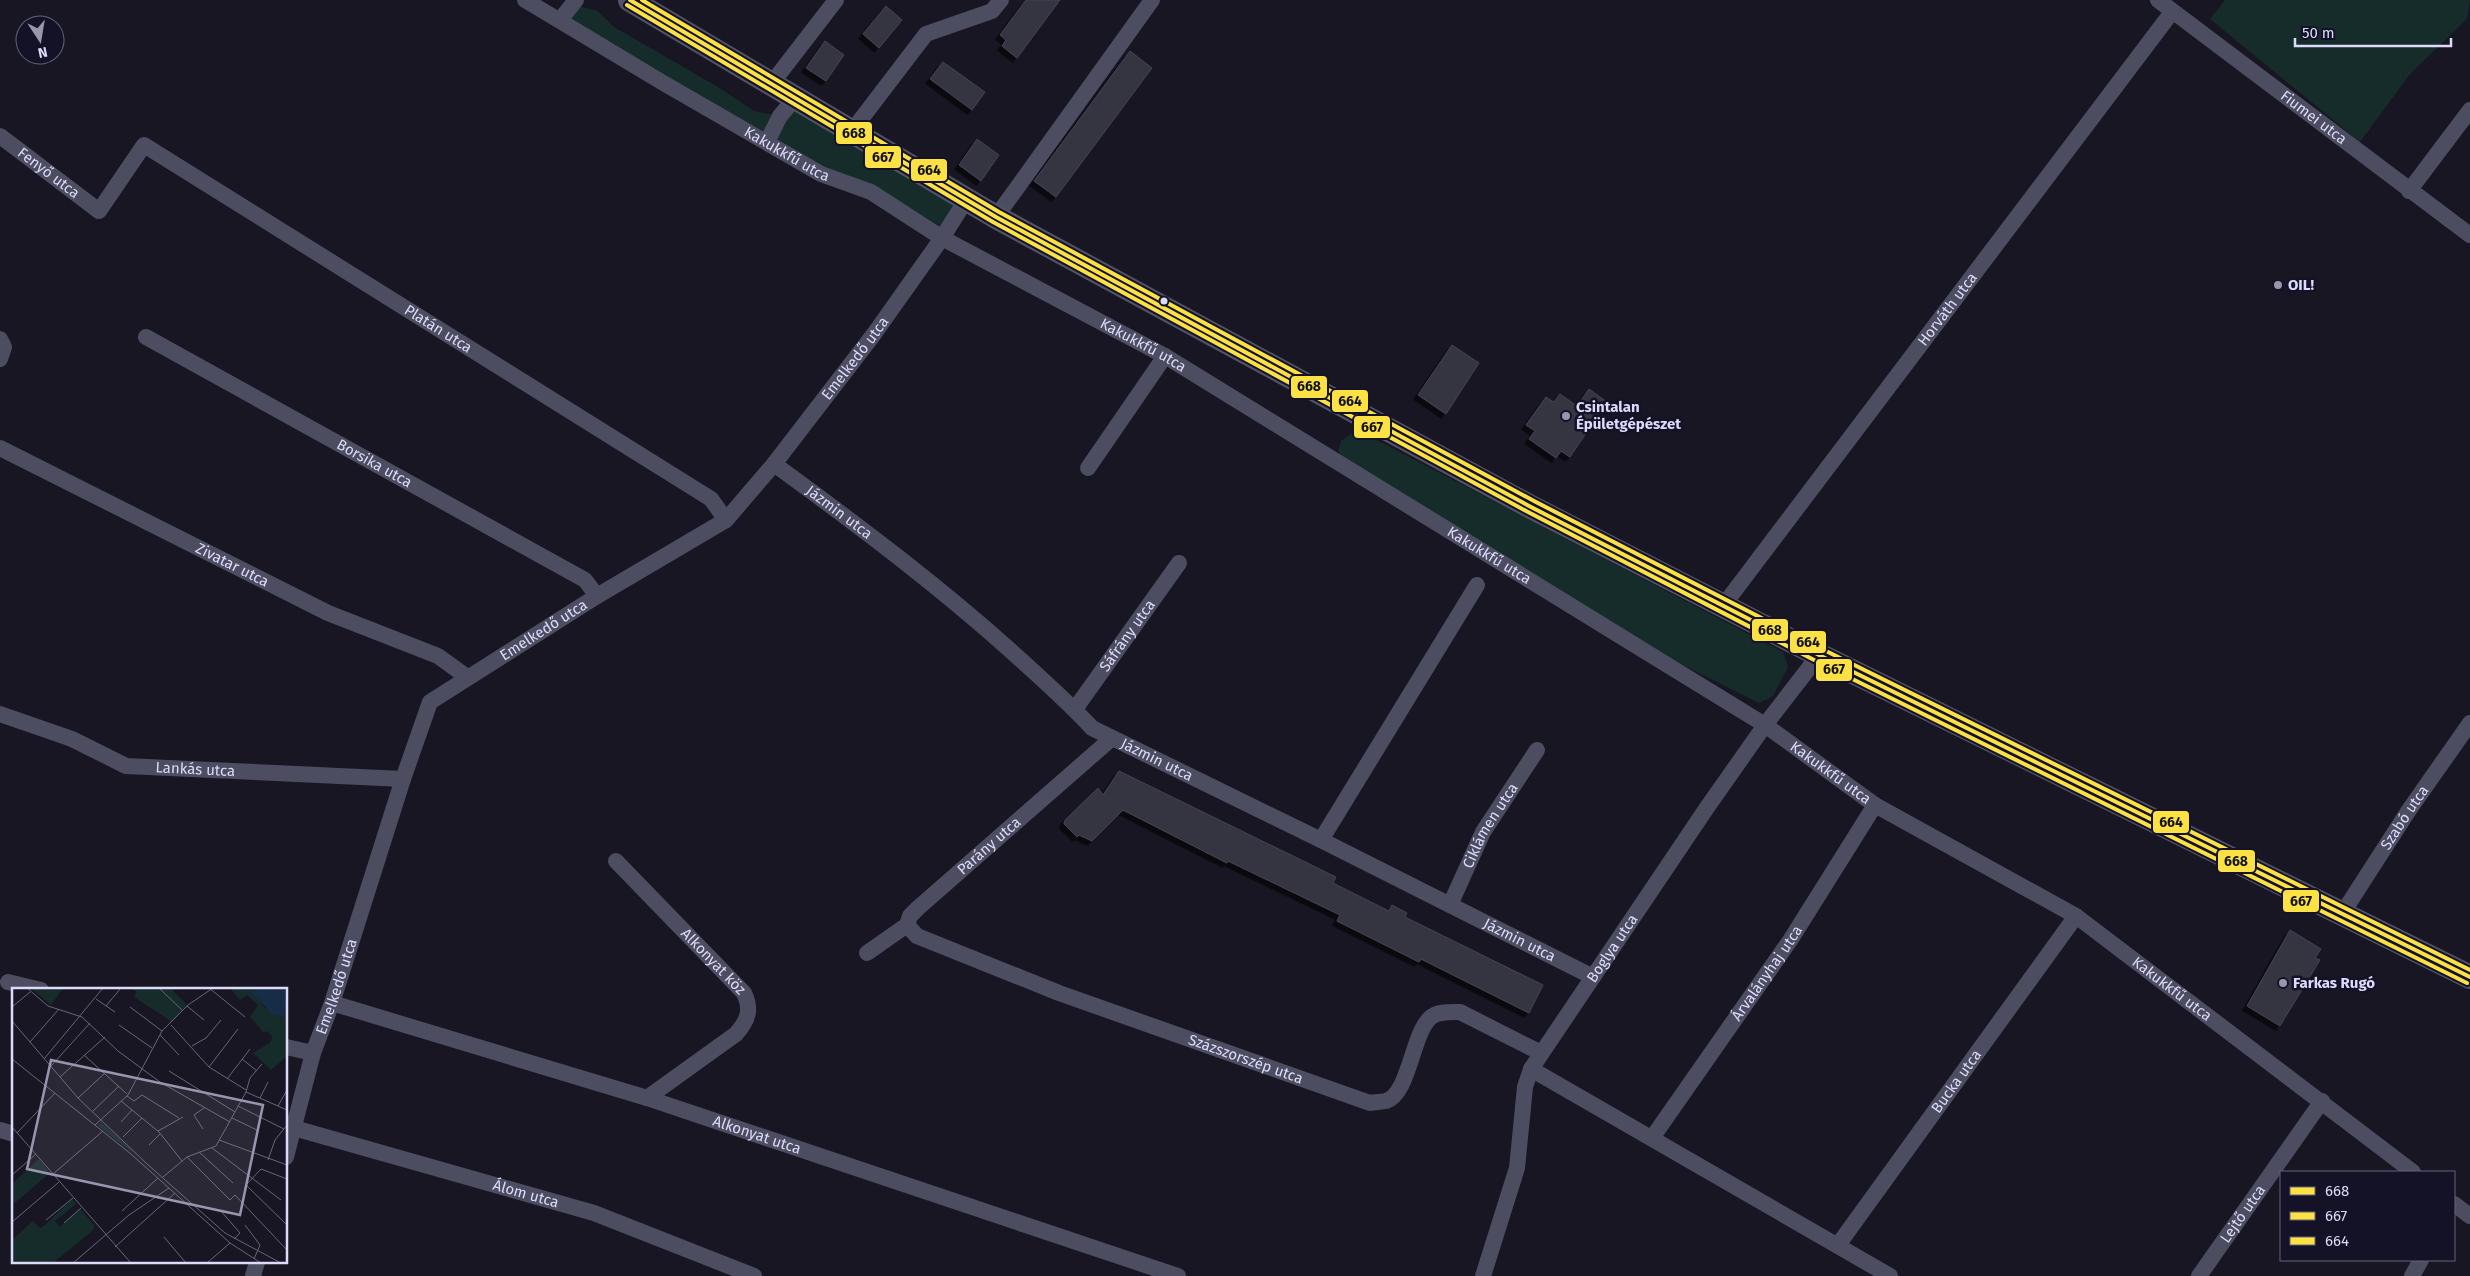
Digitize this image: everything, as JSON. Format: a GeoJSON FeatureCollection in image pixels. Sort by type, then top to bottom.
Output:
{"type":"FeatureCollection","features":[{"type":"Feature","properties":{"kind":"street","name":"Kakukkfű utca"},"geometry":{"type":"LineString","coordinates":[[525,0],[821,174],[871,192],[942,238],[1165,356],[1765,725],[1875,805],[2076,916],[2412,1171]]}},
{"type":"Feature","properties":{"kind":"street"},"geometry":{"type":"LineString","coordinates":[[560,20],[576,0]]}},
{"type":"Feature","properties":{"kind":"street"},"geometry":{"type":"LineString","coordinates":[[630,0],[796,97],[966,200],[1357,414],[1819,656],[2470,977]]}},
{"type":"Feature","properties":{"kind":"street"},"geometry":{"type":"LineString","coordinates":[[772,83],[836,0]]}},
{"type":"Feature","properties":{"kind":"street"},"geometry":{"type":"LineString","coordinates":[[852,131],[926,34],[992,11],[1001,0]]}},
{"type":"Feature","properties":{"kind":"street"},"geometry":{"type":"LineString","coordinates":[[996,217],[1152,0]]}},
{"type":"Feature","properties":{"kind":"street","name":"Fiumei utca"},"geometry":{"type":"LineString","coordinates":[[2158,0],[2408,191],[2470,235]]}},
{"type":"Feature","properties":{"kind":"street","name":"Horváth utca"},"geometry":{"type":"LineString","coordinates":[[1723,606],[2172,12]]}},
{"type":"Feature","properties":{"kind":"street"},"geometry":{"type":"LineString","coordinates":[[767,142],[780,116],[796,97]]}},
{"type":"Feature","properties":{"kind":"street"},"geometry":{"type":"LineString","coordinates":[[2408,191],[2470,110]]}},
{"type":"Feature","properties":{"kind":"street","name":"Fenyő utca"},"geometry":{"type":"LineString","coordinates":[[0,136],[99,210],[144,145]]}},
{"type":"Feature","properties":{"kind":"street","name":"Platán utca"},"geometry":{"type":"LineString","coordinates":[[144,145],[711,499],[726,520]]}},
{"type":"Feature","properties":{"kind":"street","name":"Emelkedő utca"},"geometry":{"type":"LineString","coordinates":[[288,1150],[313,1053],[332,1003],[403,778],[430,702],[597,596],[726,520],[774,464],[874,334],[942,238],[966,200]]}},
{"type":"Feature","properties":{"kind":"street","name":"Borsika utca"},"geometry":{"type":"LineString","coordinates":[[146,337],[585,580],[597,596]]}},
{"type":"Feature","properties":{"kind":"street"},"geometry":{"type":"LineString","coordinates":[[0,339],[4,347],[0,359]]}},
{"type":"Feature","properties":{"kind":"street"},"geometry":{"type":"LineString","coordinates":[[1088,468],[1165,356]]}},
{"type":"Feature","properties":{"kind":"street","name":"Zivatar utca"},"geometry":{"type":"LineString","coordinates":[[0,448],[328,613],[438,656],[467,677]]}},
{"type":"Feature","properties":{"kind":"street","name":"Jázmin utca"},"geometry":{"type":"LineString","coordinates":[[774,464],[874,536],[969,613],[1075,710],[1092,728],[1111,739],[1321,840],[1593,977]]}},
{"type":"Feature","properties":{"kind":"street","name":"Sáfrány utca"},"geometry":{"type":"LineString","coordinates":[[1075,710],[1179,563]]}},
{"type":"Feature","properties":{"kind":"street"},"geometry":{"type":"LineString","coordinates":[[1321,840],[1477,585]]}},
{"type":"Feature","properties":{"kind":"street","name":"Boglya utca"},"geometry":{"type":"LineString","coordinates":[[1483,1276],[1517,1168],[1525,1087],[1531,1069],[1706,809],[1765,725],[1819,656]]}},
{"type":"Feature","properties":{"kind":"street","name":"Lankás utca"},"geometry":{"type":"LineString","coordinates":[[0,714],[72,739],[126,766],[403,778]]}},
{"type":"Feature","properties":{"kind":"street","name":"Szabó utca"},"geometry":{"type":"LineString","coordinates":[[2342,914],[2409,810],[2470,723]]}},
{"type":"Feature","properties":{"kind":"street","name":"Parány utca"},"geometry":{"type":"LineString","coordinates":[[867,952],[906,925],[910,916],[918,908],[1111,739]]}},
{"type":"Feature","properties":{"kind":"street","name":"Ciklámen utca"},"geometry":{"type":"LineString","coordinates":[[1450,905],[1484,832],[1537,750]]}},
{"type":"Feature","properties":{"kind":"street","name":"Árvalányhaj utca"},"geometry":{"type":"LineString","coordinates":[[1652,1138],[1792,939],[1875,805]]}},
{"type":"Feature","properties":{"kind":"street","name":"Alkonyat köz"},"geometry":{"type":"LineString","coordinates":[[616,861],[744,992],[748,1001],[749,1011],[746,1023],[736,1034],[647,1098]]}},
{"type":"Feature","properties":{"kind":"street","name":"Bucka utca"},"geometry":{"type":"LineString","coordinates":[[1838,1245],[2076,916]]}},
{"type":"Feature","properties":{"kind":"street","name":"Százszorszép utca"},"geometry":{"type":"LineString","coordinates":[[906,925],[917,936],[1059,993],[1370,1103],[1387,1101],[1398,1090],[1422,1029],[1431,1017],[1447,1011],[1460,1012],[1541,1053]]}},
{"type":"Feature","properties":{"kind":"street"},"geometry":{"type":"LineString","coordinates":[[8,982],[33,988]]}},
{"type":"Feature","properties":{"kind":"street","name":"Alkonyat utca"},"geometry":{"type":"LineString","coordinates":[[332,1003],[647,1098],[1178,1276]]}},
{"type":"Feature","properties":{"kind":"street"},"geometry":{"type":"LineString","coordinates":[[288,1047],[313,1053]]}},
{"type":"Feature","properties":{"kind":"street"},"geometry":{"type":"LineString","coordinates":[[1531,1069],[1890,1276]]}},
{"type":"Feature","properties":{"kind":"street","name":"Lejtő utca"},"geometry":{"type":"LineString","coordinates":[[2199,1276],[2322,1101]]}},
{"type":"Feature","properties":{"kind":"street","name":"Álom utca"},"geometry":{"type":"LineString","coordinates":[[294,1128],[594,1213],[754,1276]]}},
{"type":"Feature","properties":{"kind":"street"},"geometry":{"type":"LineString","coordinates":[[2455,1205],[2470,1216]]}},
{"type":"Feature","properties":{"kind":"street"},"geometry":{"type":"LineString","coordinates":[[2412,1276],[2420,1261]]}},
{"type":"Feature","properties":{"kind":"green space"},"geometry":{"type":"Polygon","coordinates":[[[2225,0],[2470,0],[2467,19],[2410,74],[2360,142],[2210,19],[2225,0]]]}},
{"type":"Feature","properties":{"kind":"green space"},"geometry":{"type":"Polygon","coordinates":[[[579,6],[597,11],[614,27],[718,87],[754,111],[780,116],[803,102],[966,200],[942,238],[821,174],[568,25],[579,6]]]}},
{"type":"Feature","properties":{"kind":"green space"},"geometry":{"type":"Polygon","coordinates":[[[1351,434],[1371,437],[1783,652],[1788,667],[1773,696],[1759,703],[1683,665],[1344,461],[1338,451],[1341,441],[1351,434]]]}},
{"type":"Feature","properties":{"kind":"building"},"geometry":{"type":"Polygon","coordinates":[[[1026,0],[1060,0],[1017,58],[1002,46],[1006,40],[1000,35],[1026,0]]]}},
{"type":"Feature","properties":{"kind":"building"},"geometry":{"type":"Polygon","coordinates":[[[886,6],[902,20],[879,48],[863,34],[886,6]]]}},
{"type":"Feature","properties":{"kind":"building"},"geometry":{"type":"Polygon","coordinates":[[[825,41],[844,55],[826,81],[806,68],[825,41]]]}},
{"type":"Feature","properties":{"kind":"building"},"geometry":{"type":"Polygon","coordinates":[[[1130,51],[1152,68],[1056,197],[1034,181],[1130,51]]]}},
{"type":"Feature","properties":{"kind":"building"},"geometry":{"type":"Polygon","coordinates":[[[943,62],[985,92],[972,110],[930,79],[943,62]]]}},
{"type":"Feature","properties":{"kind":"building"},"geometry":{"type":"Polygon","coordinates":[[[977,139],[999,155],[981,181],[959,165],[977,139]]]}},
{"type":"Feature","properties":{"kind":"building"},"geometry":{"type":"Polygon","coordinates":[[[1452,345],[1479,363],[1446,414],[1418,395],[1452,345]]]}},
{"type":"Feature","properties":{"kind":"building","name":"Csintalan Épületgépészet"},"geometry":{"type":"Polygon","coordinates":[[[1589,389],[1607,402],[1570,457],[1561,451],[1556,458],[1529,439],[1535,431],[1526,425],[1546,397],[1554,402],[1560,394],[1577,406],[1589,389]]]}},
{"type":"Feature","properties":{"kind":"building"},"geometry":{"type":"Polygon","coordinates":[[[1119,771],[1336,877],[1333,883],[1389,911],[1392,905],[1407,913],[1405,917],[1543,985],[1529,1013],[1421,959],[1419,962],[1337,921],[1340,915],[1228,861],[1227,863],[1123,810],[1092,841],[1079,835],[1077,837],[1064,824],[1065,820],[1098,788],[1103,795],[1119,771]]]}},
{"type":"Feature","properties":{"kind":"building","name":"Farkas Rugó"},"geometry":{"type":"Polygon","coordinates":[[[2290,930],[2321,949],[2315,958],[2320,960],[2280,1026],[2247,1006],[2290,930]]]}},
{"type":"Feature","properties":{"kind":"transit line","name":"668"},"geometry":{"type":"LineString","coordinates":[[630,0],[996,217],[1531,507],[1819,655],[2470,977]]}},
{"type":"Feature","properties":{"kind":"transit line","name":"664"},"geometry":{"type":"LineString","coordinates":[[642,0],[999,212],[1534,501],[1822,649],[2470,970]]}},
{"type":"Feature","properties":{"kind":"transit line","name":"667"},"geometry":{"type":"LineString","coordinates":[[627,5],[993,222],[1528,512],[1816,661],[2467,983]]}},
{"type":"Feature","properties":{"kind":"place","name":"OIL!"},"geometry":{"type":"Point","coordinates":[2278,285]}},
{"type":"Feature","properties":{"kind":"place","name":"Csintalan Épületgépészet"},"geometry":{"type":"Point","coordinates":[1566,416]}},
{"type":"Feature","properties":{"kind":"place","name":"Farkas Rugó"},"geometry":{"type":"Point","coordinates":[2283,983]}}]}
